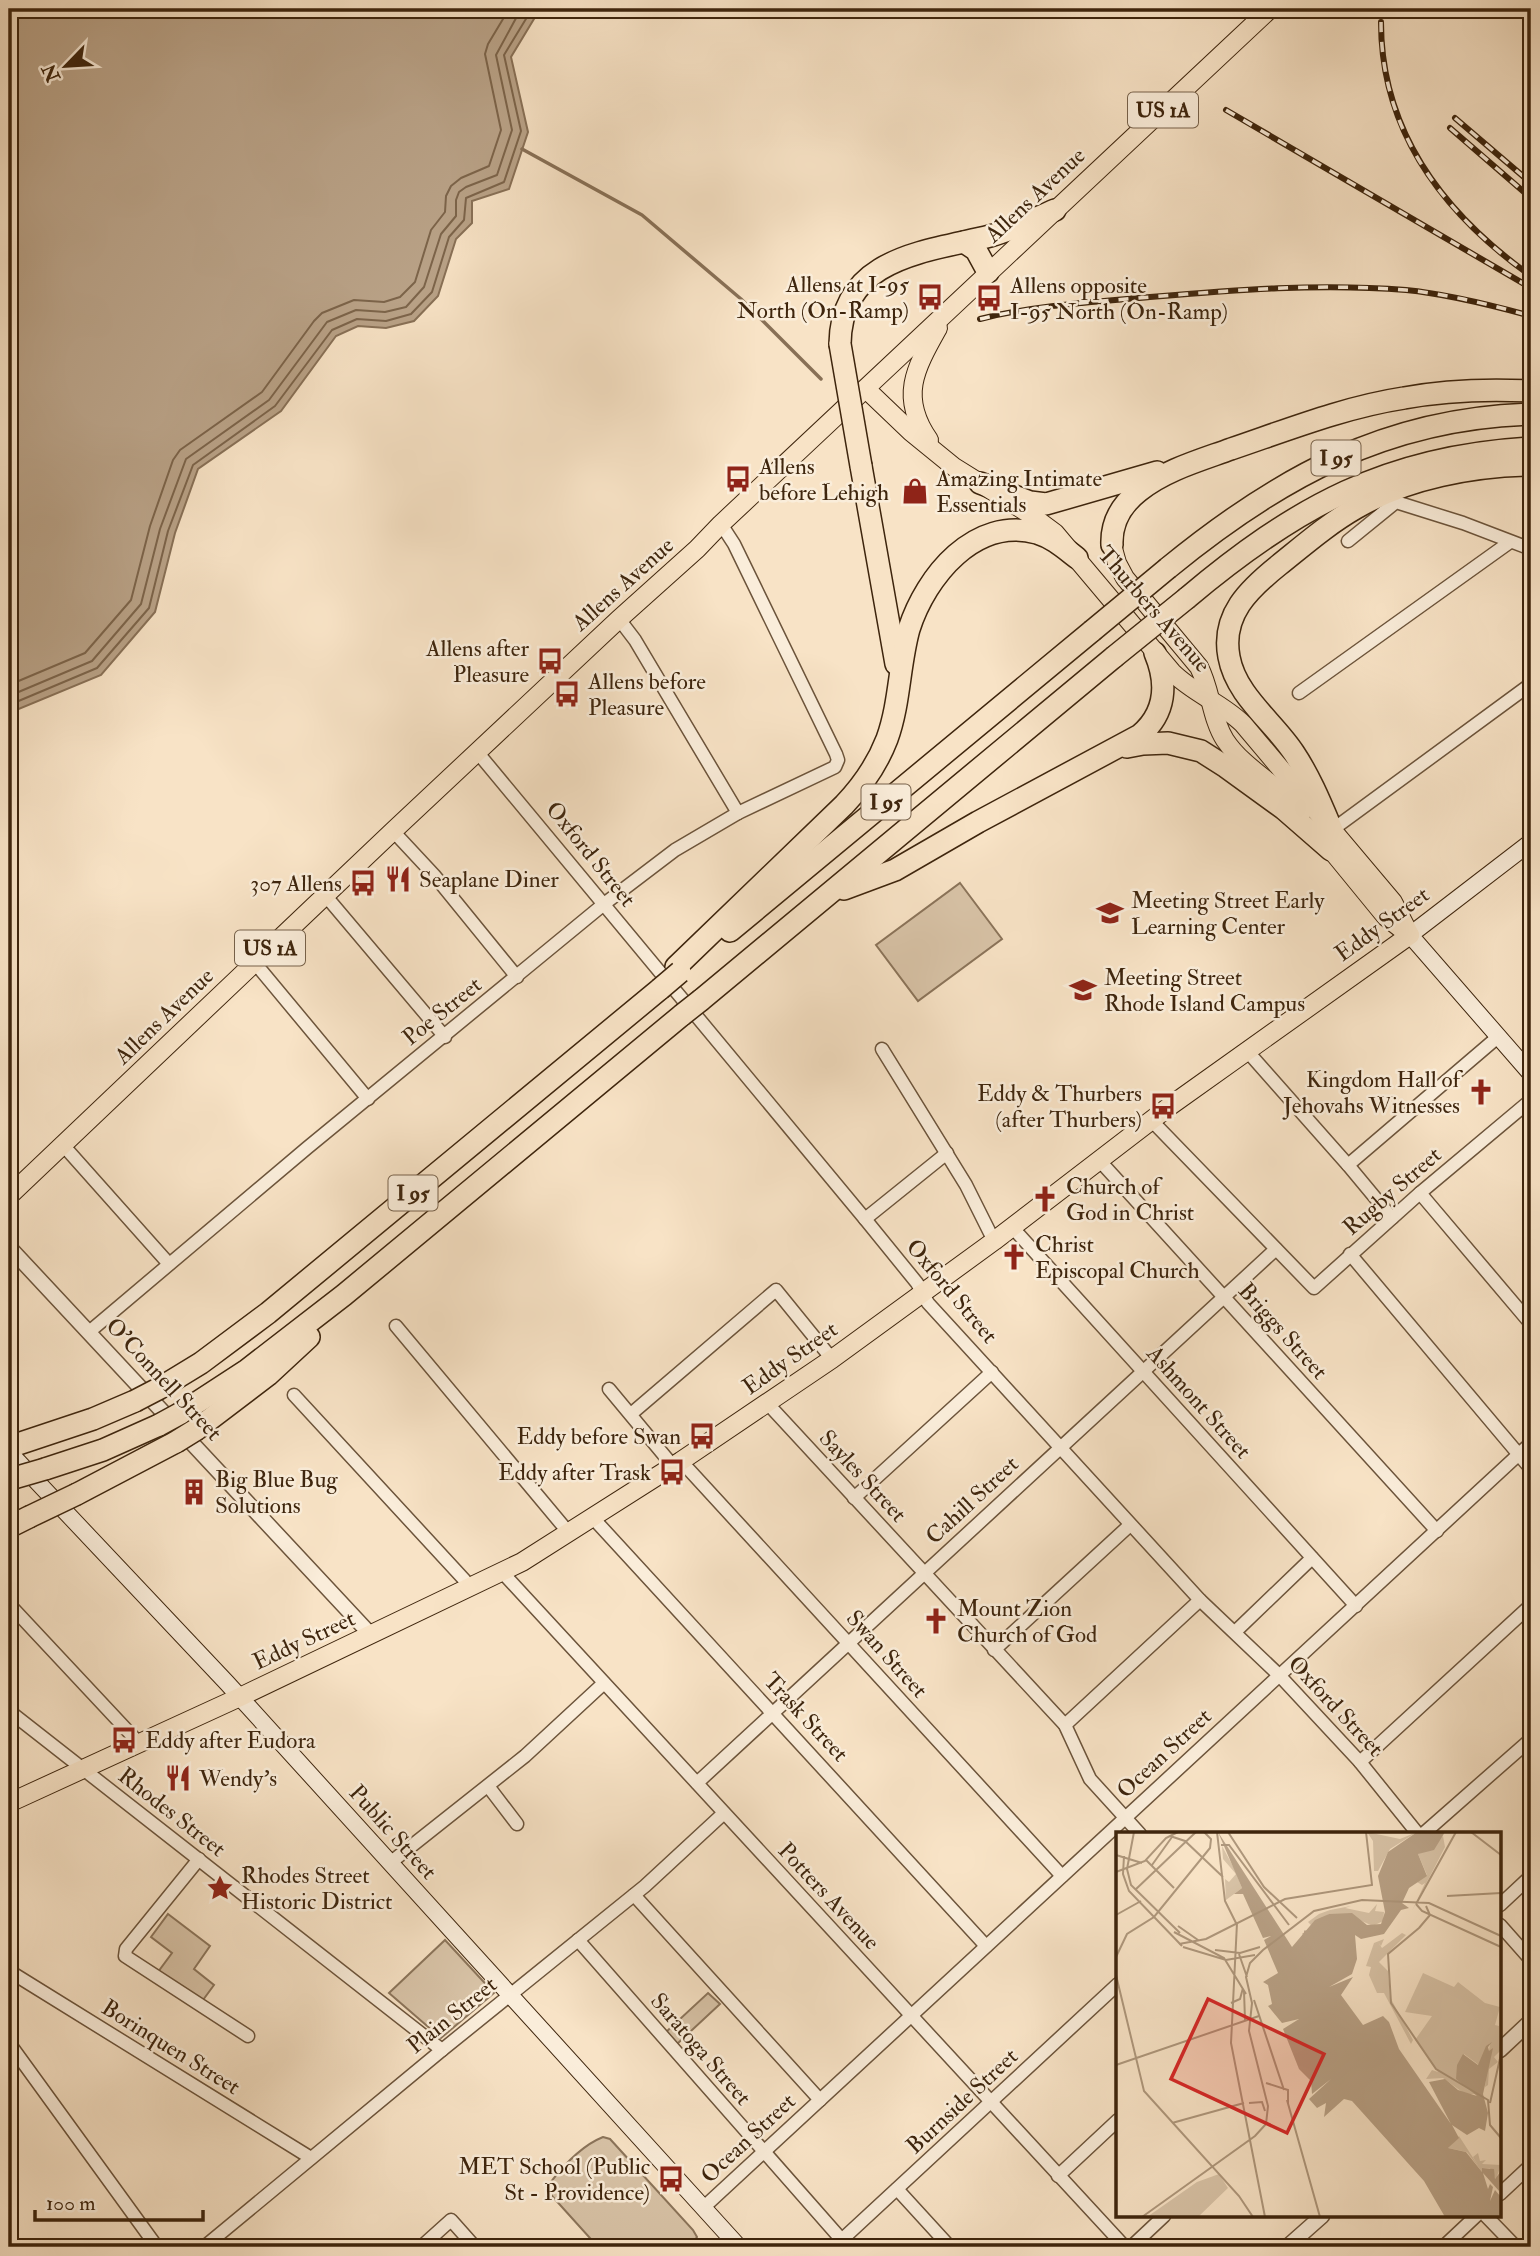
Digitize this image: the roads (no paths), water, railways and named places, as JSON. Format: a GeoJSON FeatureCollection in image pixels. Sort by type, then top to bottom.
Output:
{"type":"FeatureCollection","features":[{"type":"Feature","properties":{"kind":"highway"},"geometry":{"type":"LineString","coordinates":[[895,709],[897,684],[894,645],[840,344],[847,304],[856,289],[870,276],[908,256],[1000,233],[1055,210]]}},
{"type":"Feature","properties":{"kind":"highway"},"geometry":{"type":"LineString","coordinates":[[964,242],[976,250],[988,272]]}},
{"type":"Feature","properties":{"kind":"highway"},"geometry":{"type":"LineString","coordinates":[[1112,545],[1114,524],[1126,503],[1155,480],[1193,463],[1270,436],[1383,402],[1468,390],[1531,391]]}},
{"type":"Feature","properties":{"kind":"highway","name":"I 95"},"geometry":{"type":"LineString","coordinates":[[13,1448],[135,1401],[201,1363],[252,1326],[678,970],[1168,568],[1254,503],[1289,481],[1344,454],[1392,437],[1483,418],[1531,414]]}},
{"type":"Feature","properties":{"kind":"highway","name":"I 95"},"geometry":{"type":"LineString","coordinates":[[11,1478],[103,1450],[159,1425],[247,1370],[344,1295],[1114,657],[1242,553],[1283,524],[1356,486],[1392,473],[1472,454],[1531,448]]}},
{"type":"Feature","properties":{"kind":"highway"},"geometry":{"type":"LineString","coordinates":[[980,483],[1030,502],[1052,503],[1143,475],[1193,463]]}},
{"type":"Feature","properties":{"kind":"highway"},"geometry":{"type":"LineString","coordinates":[[1332,840],[1299,761],[1234,675],[1227,645],[1234,613],[1247,593],[1265,577],[1334,522],[1369,500],[1399,488],[1447,475],[1531,465]]}},
{"type":"Feature","properties":{"kind":"highway"},"geometry":{"type":"LineString","coordinates":[[678,970],[858,789],[878,759],[895,709],[908,634],[917,607],[939,573],[954,556],[981,538],[998,532],[1017,530],[1045,536],[1077,558]]}},
{"type":"Feature","properties":{"kind":"highway"},"geometry":{"type":"LineString","coordinates":[[829,895],[895,870],[1140,735],[1160,711],[1164,687],[1155,653]]}},
{"type":"Feature","properties":{"kind":"highway"},"geometry":{"type":"LineString","coordinates":[[1102,757],[1132,746],[1155,743],[1180,744],[1201,751],[1332,840]]}},
{"type":"Feature","properties":{"kind":"highway"},"geometry":{"type":"LineString","coordinates":[[9,1527],[77,1494],[197,1429],[283,1361],[344,1295]]}},
{"type":"Feature","properties":{"kind":"main road","name":"Allens Avenue"},"geometry":{"type":"LineString","coordinates":[[9,1196],[325,895],[619,619],[697,550],[721,524],[1270,9]]}},
{"type":"Feature","properties":{"kind":"main road"},"geometry":{"type":"LineString","coordinates":[[941,457],[919,424],[911,395],[918,366],[949,309]]}},
{"type":"Feature","properties":{"kind":"main road","name":"Thurbers Avenue"},"geometry":{"type":"LineString","coordinates":[[866,389],[877,402],[941,457],[1047,526],[1180,680],[1243,724],[1332,840],[1386,917],[1410,935],[1531,1074]]}},
{"type":"Feature","properties":{"kind":"main road","name":"Thurbers Avenue"},"geometry":{"type":"LineString","coordinates":[[1112,545],[1116,563],[1125,578],[1199,667],[1220,731],[1231,749],[1332,840]]}},
{"type":"Feature","properties":{"kind":"main road","name":"Eddy Street"},"geometry":{"type":"LineString","coordinates":[[9,1804],[502,1572],[593,1518],[832,1359],[1152,1121],[1410,935],[1531,842]]}},
{"type":"Feature","properties":{"kind":"main road","name":"Public Street"},"geometry":{"type":"LineString","coordinates":[[13,1448],[739,2247]]}},
{"type":"Feature","properties":{"kind":"street"},"geometry":{"type":"LineString","coordinates":[[1348,541],[1396,502],[1463,523],[1531,549]]}},
{"type":"Feature","properties":{"kind":"street","name":"Poe Street"},"geometry":{"type":"LineString","coordinates":[[89,1332],[604,904],[681,845],[738,813],[832,770],[838,760],[836,754],[740,556],[721,524]]}},
{"type":"Feature","properties":{"kind":"street"},"geometry":{"type":"LineString","coordinates":[[1299,693],[1510,542]]}},
{"type":"Feature","properties":{"kind":"street"},"geometry":{"type":"LineString","coordinates":[[619,619],[635,640],[738,813]]}},
{"type":"Feature","properties":{"kind":"street"},"geometry":{"type":"LineString","coordinates":[[1332,840],[1531,684]]}},
{"type":"Feature","properties":{"kind":"street","name":"Oxford Street"},"geometry":{"type":"LineString","coordinates":[[478,752],[865,1219],[917,1283],[928,1303],[1200,1600],[1279,1675],[1360,1762],[1418,1832]]}},
{"type":"Feature","properties":{"kind":"street"},"geometry":{"type":"LineString","coordinates":[[393,831],[434,875],[517,977]]}},
{"type":"Feature","properties":{"kind":"street"},"geometry":{"type":"LineString","coordinates":[[325,895],[445,1037]]}},
{"type":"Feature","properties":{"kind":"street"},"geometry":{"type":"LineString","coordinates":[[255,962],[368,1099]]}},
{"type":"Feature","properties":{"kind":"street"},"geometry":{"type":"LineString","coordinates":[[1348,1165],[1499,1035]]}},
{"type":"Feature","properties":{"kind":"street"},"geometry":{"type":"LineString","coordinates":[[882,1049],[947,1153],[994,1241]]}},
{"type":"Feature","properties":{"kind":"street"},"geometry":{"type":"LineString","coordinates":[[1248,1052],[1392,1219]]}},
{"type":"Feature","properties":{"kind":"street","name":"Rugby Street"},"geometry":{"type":"LineString","coordinates":[[1276,1249],[1314,1288],[1420,1193],[1531,1100]]}},
{"type":"Feature","properties":{"kind":"street"},"geometry":{"type":"LineString","coordinates":[[1152,1121],[1276,1249]]}},
{"type":"Feature","properties":{"kind":"street"},"geometry":{"type":"LineString","coordinates":[[63,1145],[169,1264]]}},
{"type":"Feature","properties":{"kind":"street"},"geometry":{"type":"LineString","coordinates":[[865,1219],[947,1153]]}},
{"type":"Feature","properties":{"kind":"street","name":"Briggs Street"},"geometry":{"type":"LineString","coordinates":[[1099,1160],[1437,1531]]}},
{"type":"Feature","properties":{"kind":"street"},"geometry":{"type":"LineString","coordinates":[[1420,1193],[1531,1324]]}},
{"type":"Feature","properties":{"kind":"street","name":"Ashmont Street"},"geometry":{"type":"LineString","coordinates":[[1012,1227],[1356,1606]]}},
{"type":"Feature","properties":{"kind":"street","name":"O'Connell Street"},"geometry":{"type":"LineString","coordinates":[[9,1247],[371,1635]]}},
{"type":"Feature","properties":{"kind":"street","name":"Cahill Street"},"geometry":{"type":"LineString","coordinates":[[697,1783],[1276,1249]]}},
{"type":"Feature","properties":{"kind":"street"},"geometry":{"type":"LineString","coordinates":[[1350,1254],[1531,1469]]}},
{"type":"Feature","properties":{"kind":"street"},"geometry":{"type":"LineString","coordinates":[[631,1414],[776,1290],[832,1359]]}},
{"type":"Feature","properties":{"kind":"street"},"geometry":{"type":"LineString","coordinates":[[396,1326],[569,1533]]}},
{"type":"Feature","properties":{"kind":"street"},"geometry":{"type":"LineString","coordinates":[[854,1498],[992,1372]]}},
{"type":"Feature","properties":{"kind":"street","name":"Swan Street"},"geometry":{"type":"LineString","coordinates":[[609,1389],[849,1643],[1062,1876]]}},
{"type":"Feature","properties":{"kind":"street"},"geometry":{"type":"LineString","coordinates":[[294,1395],[471,1587]]}},
{"type":"Feature","properties":{"kind":"street","name":"Sayles Street"},"geometry":{"type":"LineString","coordinates":[[768,1404],[1065,1725],[1090,1779],[1138,1832]]}},
{"type":"Feature","properties":{"kind":"street","name":"Ocean Street"},"geometry":{"type":"LineString","coordinates":[[703,2208],[1531,1443]]}},
{"type":"Feature","properties":{"kind":"street","name":"Trask Street"},"geometry":{"type":"LineString","coordinates":[[593,1518],[986,1946]]}},
{"type":"Feature","properties":{"kind":"street"},"geometry":{"type":"LineString","coordinates":[[994,1650],[1130,1525]]}},
{"type":"Feature","properties":{"kind":"street"},"geometry":{"type":"LineString","coordinates":[[1235,1632],[1312,1558]]}},
{"type":"Feature","properties":{"kind":"street","name":"Potters Avenue"},"geometry":{"type":"LineString","coordinates":[[502,1572],[1125,2247]]}},
{"type":"Feature","properties":{"kind":"street"},"geometry":{"type":"LineString","coordinates":[[1065,1725],[1200,1600]]}},
{"type":"Feature","properties":{"kind":"street"},"geometry":{"type":"LineString","coordinates":[[9,1604],[139,1743]]}},
{"type":"Feature","properties":{"kind":"street"},"geometry":{"type":"LineString","coordinates":[[1360,1762],[1531,1605]]}},
{"type":"Feature","properties":{"kind":"street"},"geometry":{"type":"LineString","coordinates":[[390,1863],[525,1756],[604,1683]]}},
{"type":"Feature","properties":{"kind":"street","name":"Rhodes Street"},"geometry":{"type":"LineString","coordinates":[[9,1711],[442,2050]]}},
{"type":"Feature","properties":{"kind":"street"},"geometry":{"type":"LineString","coordinates":[[1422,1832],[1531,1739]]}},
{"type":"Feature","properties":{"kind":"street"},"geometry":{"type":"LineString","coordinates":[[488,1786],[517,1824]]}},
{"type":"Feature","properties":{"kind":"street","name":"Plain Street"},"geometry":{"type":"LineString","coordinates":[[204,2247],[634,1895],[724,1813]]}},
{"type":"Feature","properties":{"kind":"street"},"geometry":{"type":"LineString","coordinates":[[199,1859],[126,1949],[125,1956],[248,2036]]}},
{"type":"Feature","properties":{"kind":"street"},"geometry":{"type":"LineString","coordinates":[[1502,1903],[1531,1876]]}},
{"type":"Feature","properties":{"kind":"street"},"geometry":{"type":"LineString","coordinates":[[634,1895],[820,2100]]}},
{"type":"Feature","properties":{"kind":"street"},"geometry":{"type":"LineString","coordinates":[[1502,1928],[1531,1960]]}},
{"type":"Feature","properties":{"kind":"street","name":"Saratoga Street"},"geometry":{"type":"LineString","coordinates":[[578,1940],[841,2245]]}},
{"type":"Feature","properties":{"kind":"street","name":"Borinquen Street"},"geometry":{"type":"LineString","coordinates":[[9,1971],[311,2158]]}},
{"type":"Feature","properties":{"kind":"street","name":"Burnside Street"},"geometry":{"type":"LineString","coordinates":[[841,2245],[897,2189],[1116,1986]]}},
{"type":"Feature","properties":{"kind":"street"},"geometry":{"type":"LineString","coordinates":[[1502,2048],[1531,2021]]}},
{"type":"Feature","properties":{"kind":"street"},"geometry":{"type":"LineString","coordinates":[[9,2043],[158,2247]]}},
{"type":"Feature","properties":{"kind":"street"},"geometry":{"type":"LineString","coordinates":[[1058,2176],[1116,2122]]}},
{"type":"Feature","properties":{"kind":"street"},"geometry":{"type":"LineString","coordinates":[[1502,2192],[1531,2165]]}},
{"type":"Feature","properties":{"kind":"street"},"geometry":{"type":"LineString","coordinates":[[897,2189],[950,2247]]}},
{"type":"Feature","properties":{"kind":"street"},"geometry":{"type":"LineString","coordinates":[[1131,2247],[1162,2218]]}},
{"type":"Feature","properties":{"kind":"street"},"geometry":{"type":"LineString","coordinates":[[1287,2247],[1320,2218]]}},
{"type":"Feature","properties":{"kind":"street"},"geometry":{"type":"LineString","coordinates":[[1443,2247],[1474,2218]]}},
{"type":"Feature","properties":{"kind":"street"},"geometry":{"type":"LineString","coordinates":[[1488,2218],[1516,2247]]}},
{"type":"Feature","properties":{"kind":"street"},"geometry":{"type":"LineString","coordinates":[[421,2247],[451,2220],[475,2247]]}},
{"type":"Feature","properties":{"kind":"water"},"geometry":{"type":"Polygon","coordinates":[[[9,9],[540,9],[511,57],[528,132],[509,189],[472,201],[472,223],[456,239],[438,296],[414,321],[386,328],[358,326],[336,336],[281,411],[198,469],[175,533],[155,612],[101,675],[9,713],[9,9]]]}},
{"type":"Feature","properties":{"kind":"waterway"},"geometry":{"type":"LineString","coordinates":[[522,149],[642,215],[741,299],[821,379]]}},
{"type":"Feature","properties":{"kind":"railway"},"geometry":{"type":"LineString","coordinates":[[1381,22],[1384,62],[1392,100],[1423,167],[1445,198],[1471,226],[1531,276]]}},
{"type":"Feature","properties":{"kind":"railway"},"geometry":{"type":"LineString","coordinates":[[1226,110],[1531,288]]}},
{"type":"Feature","properties":{"kind":"railway"},"geometry":{"type":"LineString","coordinates":[[1455,118],[1531,183]]}},
{"type":"Feature","properties":{"kind":"railway"},"geometry":{"type":"LineString","coordinates":[[1450,128],[1531,198]]}},
{"type":"Feature","properties":{"kind":"railway"},"geometry":{"type":"LineString","coordinates":[[980,319],[1022,310],[1086,302],[1310,287],[1422,292],[1469,300],[1531,316]]}},
{"type":"Feature","properties":{"kind":"place","name":"Allens at I-95 North (On-Ramp)"},"geometry":{"type":"Point","coordinates":[930,297]}},
{"type":"Feature","properties":{"kind":"place","name":"Allens opposite I-95 North (On-Ramp)"},"geometry":{"type":"Point","coordinates":[989,298]}},
{"type":"Feature","properties":{"kind":"place","name":"Allens before Lehigh"},"geometry":{"type":"Point","coordinates":[738,479]}},
{"type":"Feature","properties":{"kind":"place","name":"Amazing Intimate Essentials"},"geometry":{"type":"Point","coordinates":[915,491]}},
{"type":"Feature","properties":{"kind":"place","name":"Allens after Pleasure"},"geometry":{"type":"Point","coordinates":[550,661]}},
{"type":"Feature","properties":{"kind":"place","name":"Allens before Pleasure"},"geometry":{"type":"Point","coordinates":[567,694]}},
{"type":"Feature","properties":{"kind":"place","name":"Seaplane Diner"},"geometry":{"type":"Point","coordinates":[398,879]}},
{"type":"Feature","properties":{"kind":"place","name":"307 Allens"},"geometry":{"type":"Point","coordinates":[363,883]}},
{"type":"Feature","properties":{"kind":"place","name":"Meeting Street Early Learning Center"},"geometry":{"type":"Point","coordinates":[1110,913]}},
{"type":"Feature","properties":{"kind":"place","name":"Meeting Street Rhode Island Campus"},"geometry":{"type":"Point","coordinates":[1083,990]}},
{"type":"Feature","properties":{"kind":"place","name":"Kingdom Hall of Jehovahs Witnesses"},"geometry":{"type":"Point","coordinates":[1481,1092]}},
{"type":"Feature","properties":{"kind":"place","name":"Eddy & Thurbers (after Thurbers)"},"geometry":{"type":"Point","coordinates":[1163,1106]}},
{"type":"Feature","properties":{"kind":"place","name":"Church of God in Christ"},"geometry":{"type":"Point","coordinates":[1045,1199]}},
{"type":"Feature","properties":{"kind":"place","name":"Christ Episcopal Church"},"geometry":{"type":"Point","coordinates":[1014,1257]}},
{"type":"Feature","properties":{"kind":"place","name":"Eddy before Swan"},"geometry":{"type":"Point","coordinates":[702,1436]}},
{"type":"Feature","properties":{"kind":"place","name":"Eddy after Trask"},"geometry":{"type":"Point","coordinates":[672,1472]}},
{"type":"Feature","properties":{"kind":"place","name":"Big Blue Bug Solutions"},"geometry":{"type":"Point","coordinates":[194,1492]}},
{"type":"Feature","properties":{"kind":"place","name":"Mount Zion Church of God"},"geometry":{"type":"Point","coordinates":[936,1621]}},
{"type":"Feature","properties":{"kind":"place","name":"Eddy after Eudora"},"geometry":{"type":"Point","coordinates":[124,1740]}},
{"type":"Feature","properties":{"kind":"place","name":"Wendy's"},"geometry":{"type":"Point","coordinates":[178,1778]}},
{"type":"Feature","properties":{"kind":"place","name":"Rhodes Street Historic District"},"geometry":{"type":"Point","coordinates":[220,1888]}},
{"type":"Feature","properties":{"kind":"place","name":"MET School (Public St - Providence)"},"geometry":{"type":"Point","coordinates":[671,2179]}}]}
